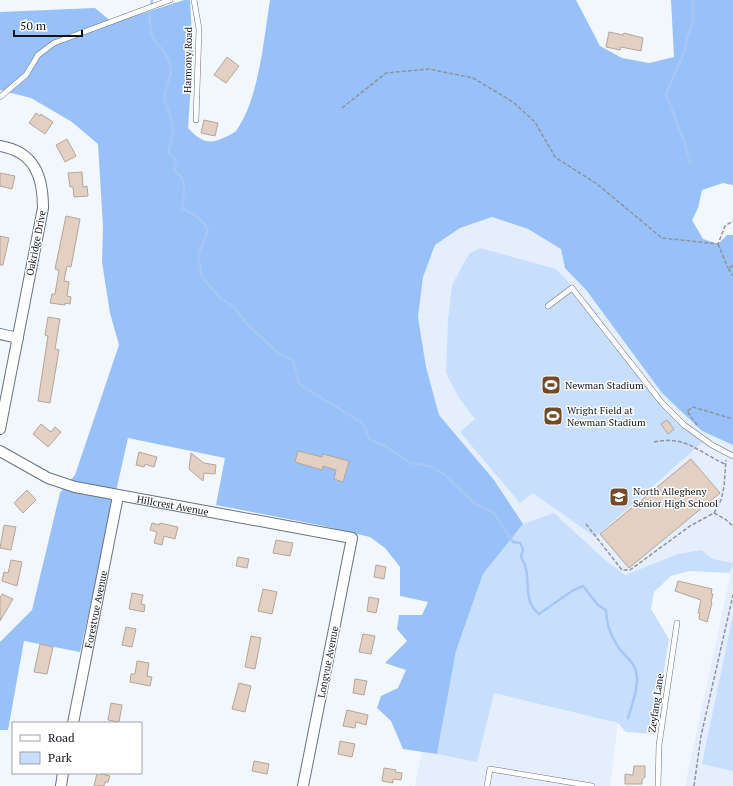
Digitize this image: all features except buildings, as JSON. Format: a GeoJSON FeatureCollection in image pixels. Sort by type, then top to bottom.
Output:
{"type":"FeatureCollection","features":[{"type":"Feature","properties":{"kind":"street","name":"Oakridge Drive"},"geometry":{"type":"LineString","coordinates":[[0,146],[18,152],[31,162],[38,173],[43,187],[43,208],[0,429]]}},
{"type":"Feature","properties":{"kind":"street"},"geometry":{"type":"LineString","coordinates":[[0,334],[18,338]]}},
{"type":"Feature","properties":{"kind":"street","name":"Hillcrest Avenue"},"geometry":{"type":"LineString","coordinates":[[0,451],[48,478],[75,487],[352,538]]}},
{"type":"Feature","properties":{"kind":"street","name":"Forestvue Avenue"},"geometry":{"type":"LineString","coordinates":[[73,722],[118,496]]}},
{"type":"Feature","properties":{"kind":"street","name":"Longvue Avenue"},"geometry":{"type":"LineString","coordinates":[[303,786],[352,538]]}},
{"type":"Feature","properties":{"kind":"street"},"geometry":{"type":"LineString","coordinates":[[61,786],[63,774]]}},
{"type":"Feature","properties":{"kind":"lane"},"geometry":{"type":"LineString","coordinates":[[0,98],[26,75],[38,55],[54,43],[170,0]]}},
{"type":"Feature","properties":{"kind":"lane","name":"Harmony Road"},"geometry":{"type":"LineString","coordinates":[[194,0],[198,29],[196,120]]}},
{"type":"Feature","properties":{"kind":"lane"},"geometry":{"type":"LineString","coordinates":[[548,306],[572,288],[662,403],[684,425],[726,453],[733,456]]}},
{"type":"Feature","properties":{"kind":"lane","name":"Zeyfang Lane"},"geometry":{"type":"LineString","coordinates":[[658,786],[659,745],[677,623]]}},
{"type":"Feature","properties":{"kind":"lane"},"geometry":{"type":"LineString","coordinates":[[487,786],[490,769],[592,786]]}},
{"type":"Feature","properties":{"kind":"path"},"geometry":{"type":"LineString","coordinates":[[342,108],[386,73],[429,69],[473,78],[513,102],[535,122],[555,157],[597,184],[662,238],[718,244]]}},
{"type":"Feature","properties":{"kind":"path"},"geometry":{"type":"LineString","coordinates":[[733,221],[725,226],[718,244],[733,276]]}},
{"type":"Feature","properties":{"kind":"path"},"geometry":{"type":"LineString","coordinates":[[728,268],[733,266]]}},
{"type":"Feature","properties":{"kind":"path"},"geometry":{"type":"LineString","coordinates":[[698,426],[688,411],[693,407],[733,419]]}},
{"type":"Feature","properties":{"kind":"path"},"geometry":{"type":"LineString","coordinates":[[654,442],[668,439],[680,441],[725,464]]}},
{"type":"Feature","properties":{"kind":"path"},"geometry":{"type":"LineString","coordinates":[[586,524],[622,570],[630,570],[690,526],[714,514],[721,500],[724,487],[726,453]]}},
{"type":"Feature","properties":{"kind":"path"},"geometry":{"type":"LineString","coordinates":[[714,514],[725,519],[733,526]]}},
{"type":"Feature","properties":{"kind":"path"},"geometry":{"type":"LineString","coordinates":[[694,786],[701,736],[733,595]]}},
{"type":"Feature","properties":{"kind":"shaded area"},"geometry":{"type":"Polygon","coordinates":[[[184,0],[190,0],[193,53],[188,128],[200,138],[213,141],[232,134],[236,131],[244,118],[255,86],[263,50],[270,0],[576,0],[600,46],[622,58],[649,63],[674,57],[671,0],[733,0],[733,185],[723,183],[702,190],[698,208],[692,220],[703,239],[718,244],[727,235],[733,235],[733,445],[702,431],[662,393],[587,291],[565,268],[561,249],[528,229],[492,217],[460,228],[435,245],[423,277],[418,317],[426,367],[439,415],[494,480],[523,524],[483,574],[456,651],[437,754],[403,749],[391,721],[377,708],[381,696],[398,688],[406,670],[385,663],[407,641],[397,629],[399,615],[422,615],[428,602],[400,596],[400,567],[385,548],[370,537],[319,525],[216,505],[225,458],[128,438],[80,652],[24,641],[8,730],[0,730],[0,642],[32,610],[60,493],[75,475],[119,345],[110,313],[102,262],[103,227],[98,144],[72,122],[31,98],[0,90],[0,12],[95,8],[113,23],[184,0]]]}},
{"type":"Feature","properties":{"kind":"shaded area","name":"Newman Stadium"},"geometry":{"type":"Polygon","coordinates":[[[492,217],[528,229],[561,249],[565,268],[733,445],[733,563],[713,559],[700,550],[678,554],[625,575],[604,559],[554,513],[523,524],[494,480],[439,415],[426,367],[418,317],[423,277],[435,245],[460,228],[492,217]]]}},
{"type":"Feature","properties":{"kind":"shaded area"},"geometry":{"type":"Polygon","coordinates":[[[733,563],[733,786],[685,786],[733,563]]]}},
{"type":"Feature","properties":{"kind":"shaded area"},"geometry":{"type":"Polygon","coordinates":[[[493,693],[618,723],[610,786],[415,786],[422,751],[477,762],[493,693]]]}},
{"type":"Feature","properties":{"kind":"green space","name":"Newman Stadium"},"geometry":{"type":"Polygon","coordinates":[[[480,248],[556,269],[590,305],[662,403],[705,440],[595,537],[533,493],[520,503],[460,432],[475,419],[459,398],[446,373],[448,320],[452,285],[469,254],[480,248]]]}},
{"type":"Feature","properties":{"kind":"green space"},"geometry":{"type":"Polygon","coordinates":[[[554,513],[604,559],[625,575],[678,554],[701,550],[713,559],[733,563],[730,573],[689,571],[671,576],[654,592],[651,609],[669,639],[654,734],[626,732],[618,723],[494,693],[477,762],[437,754],[456,651],[483,574],[523,524],[554,513]]]}},
{"type":"Feature","properties":{"kind":"green space"},"geometry":{"type":"Polygon","coordinates":[[[733,615],[733,771],[702,764],[733,615]]]}},
{"type":"Feature","properties":{"kind":"waterway"},"geometry":{"type":"LineString","coordinates":[[151,6],[152,0]]}},
{"type":"Feature","properties":{"kind":"waterway"},"geometry":{"type":"LineString","coordinates":[[690,164],[685,144],[666,94],[684,53],[693,21],[693,0]]}},
{"type":"Feature","properties":{"kind":"waterway"},"geometry":{"type":"LineString","coordinates":[[150,14],[151,33],[169,59],[171,67],[165,99],[173,125],[169,154],[176,160],[174,171],[179,174],[183,182],[184,192],[182,208],[200,220],[208,231],[198,254],[202,277],[220,298],[234,307],[246,323],[279,354],[293,360],[299,384],[359,421],[365,427],[368,437],[372,441],[384,445],[410,463],[430,466],[445,475],[474,503],[493,512],[513,542],[520,543],[523,549],[521,557],[527,572],[528,595],[533,608],[539,614],[572,591],[583,586],[598,605],[606,610],[612,637],[635,668],[637,679],[636,689],[628,718]]}},
{"type":"Feature","properties":{"kind":"place","name":"Newman Stadium"},"geometry":{"type":"Point","coordinates":[551,385]}},
{"type":"Feature","properties":{"kind":"place","name":"Wright Field at Newman Stadium"},"geometry":{"type":"Point","coordinates":[553,416]}},
{"type":"Feature","properties":{"kind":"place","name":"North Allegheny Senior High School"},"geometry":{"type":"Point","coordinates":[619,497]}}]}
